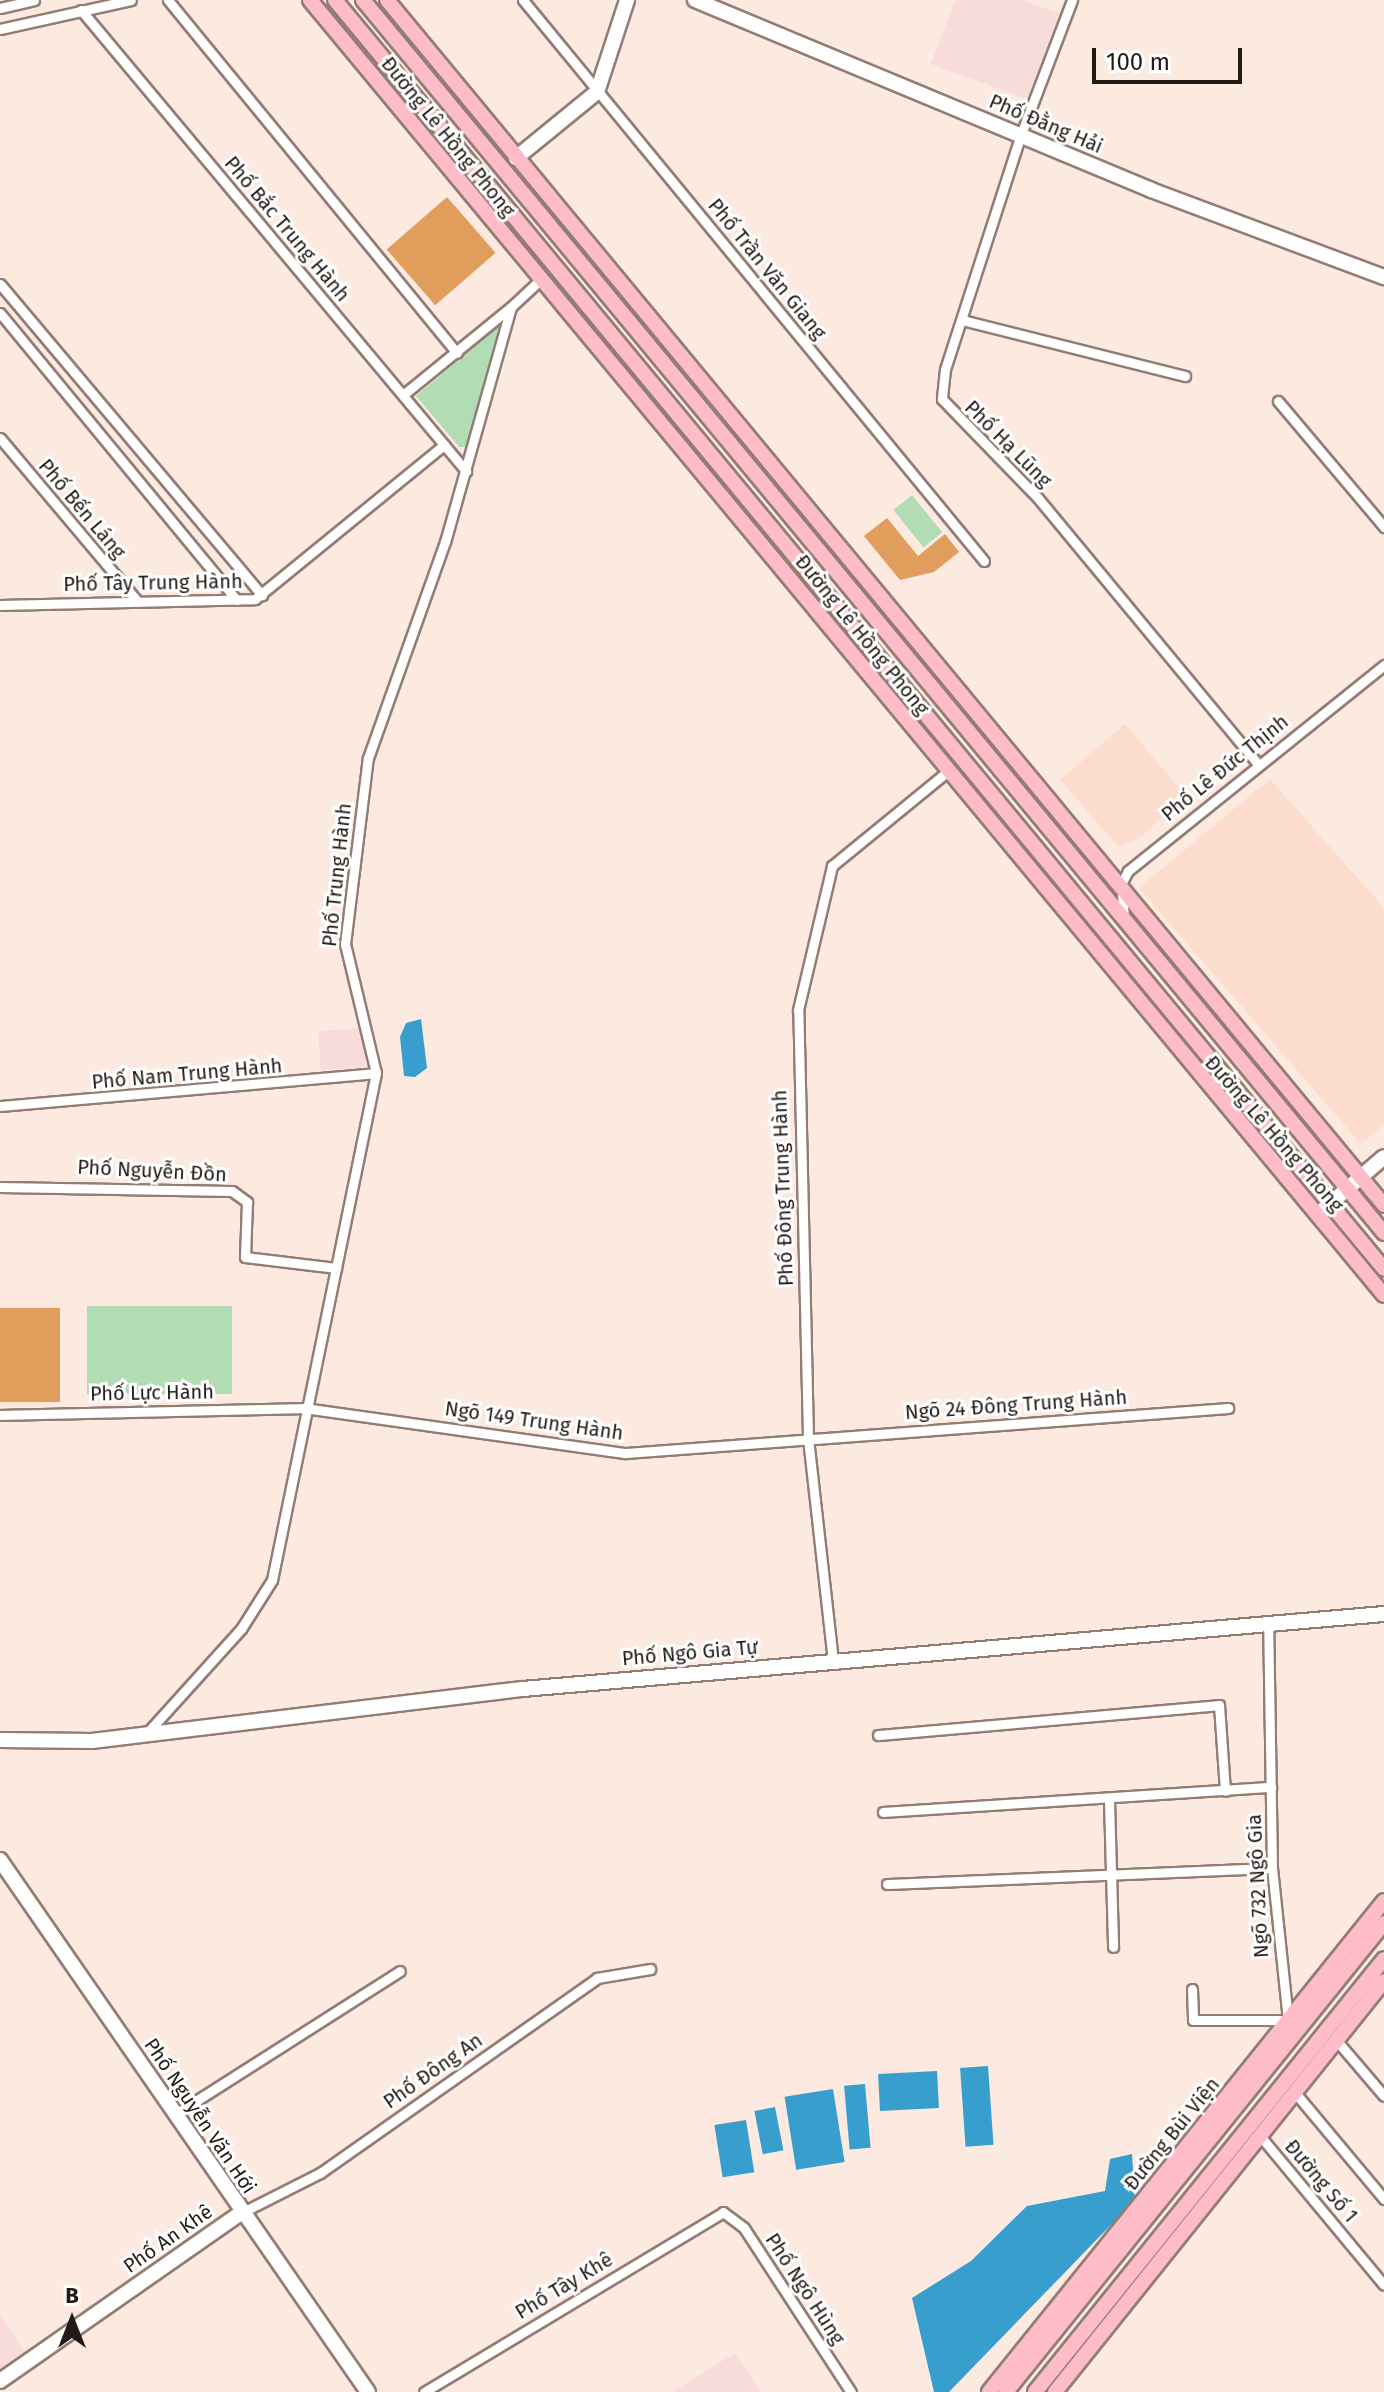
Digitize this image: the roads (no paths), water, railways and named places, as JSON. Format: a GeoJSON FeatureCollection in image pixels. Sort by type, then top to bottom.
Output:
{"type":"FeatureCollection","features":[{"type":"Feature","properties":{"kind":"main road","name":"Đường Lê Hồng Phong"},"geometry":{"type":"LineString","coordinates":[[310,0],[539,281],[866,668],[947,772],[1323,1210],[1384,1269]]}},
{"type":"Feature","properties":{"kind":"main road","name":"Đường Lê Hồng Phong"},"geometry":{"type":"LineString","coordinates":[[335,0],[882,658],[1323,1210],[1384,1295]]}},
{"type":"Feature","properties":{"kind":"main road","name":"Đường Lê Hồng Phong"},"geometry":{"type":"LineString","coordinates":[[363,0],[1384,1233]]}},
{"type":"Feature","properties":{"kind":"main road","name":"Đường Lê Hồng Phong"},"geometry":{"type":"LineString","coordinates":[[387,0],[1384,1205]]}},
{"type":"Feature","properties":{"kind":"main road"},"geometry":{"type":"LineString","coordinates":[[651,348],[665,336]]}},
{"type":"Feature","properties":{"kind":"main road"},"geometry":{"type":"LineString","coordinates":[[619,373],[634,359]]}},
{"type":"Feature","properties":{"kind":"main road"},"geometry":{"type":"LineString","coordinates":[[866,668],[913,635]]}},
{"type":"Feature","properties":{"kind":"main road","name":"Đường Bùi Viện"},"geometry":{"type":"LineString","coordinates":[[989,2392],[1384,1901]]}},
{"type":"Feature","properties":{"kind":"main road","name":"Đường Bùi Viện"},"geometry":{"type":"LineString","coordinates":[[1006,2392],[1384,1923]]}},
{"type":"Feature","properties":{"kind":"main road"},"geometry":{"type":"LineString","coordinates":[[1035,2392],[1384,1959]]}},
{"type":"Feature","properties":{"kind":"main road"},"geometry":{"type":"LineString","coordinates":[[1055,2392],[1297,2095],[1384,1981]]}},
{"type":"Feature","properties":{"kind":"street"},"geometry":{"type":"LineString","coordinates":[[0,8],[34,0]]}},
{"type":"Feature","properties":{"kind":"street"},"geometry":{"type":"LineString","coordinates":[[0,29],[131,0]]}},
{"type":"Feature","properties":{"kind":"street"},"geometry":{"type":"LineString","coordinates":[[168,0],[457,353]]}},
{"type":"Feature","properties":{"kind":"street","name":"Phố Trần Văn Giang"},"geometry":{"type":"LineString","coordinates":[[523,0],[984,561]]}},
{"type":"Feature","properties":{"kind":"street"},"geometry":{"type":"LineString","coordinates":[[516,158],[597,92],[627,0]]}},
{"type":"Feature","properties":{"kind":"street","name":"Phố Đằng Hải"},"geometry":{"type":"LineString","coordinates":[[695,0],[1368,276],[1384,277]]}},
{"type":"Feature","properties":{"kind":"street","name":"Phố Hạ Lũng"},"geometry":{"type":"LineString","coordinates":[[1072,0],[1021,134],[941,386],[947,407],[1038,498],[1257,763]]}},
{"type":"Feature","properties":{"kind":"street","name":"Phố Bắc Trung Hành"},"geometry":{"type":"LineString","coordinates":[[81,10],[466,471]]}},
{"type":"Feature","properties":{"kind":"street"},"geometry":{"type":"LineString","coordinates":[[403,395],[457,353],[539,281]]}},
{"type":"Feature","properties":{"kind":"street"},"geometry":{"type":"LineString","coordinates":[[0,284],[262,595]]}},
{"type":"Feature","properties":{"kind":"street","name":"Phố Trung Hành"},"geometry":{"type":"LineString","coordinates":[[146,1734],[241,1629],[272,1580],[304,1408],[376,1073],[345,944],[368,758],[466,471],[511,307]]}},
{"type":"Feature","properties":{"kind":"street"},"geometry":{"type":"LineString","coordinates":[[0,313],[237,600]]}},
{"type":"Feature","properties":{"kind":"street"},"geometry":{"type":"LineString","coordinates":[[962,320],[1185,376]]}},
{"type":"Feature","properties":{"kind":"street"},"geometry":{"type":"LineString","coordinates":[[1278,401],[1384,527]]}},
{"type":"Feature","properties":{"kind":"street","name":"Phố Bến Láng"},"geometry":{"type":"LineString","coordinates":[[0,438],[138,602]]}},
{"type":"Feature","properties":{"kind":"street","name":"Phố Tây Trung Hành"},"geometry":{"type":"LineString","coordinates":[[0,605],[237,600],[262,595],[444,445]]}},
{"type":"Feature","properties":{"kind":"street","name":"Phố Lê Đức Thịnh"},"geometry":{"type":"LineString","coordinates":[[1121,884],[1128,871],[1257,763],[1384,665]]}},
{"type":"Feature","properties":{"kind":"street","name":"Phố Đông Trung Hành"},"geometry":{"type":"LineString","coordinates":[[833,1661],[808,1437],[798,1010],[832,866],[947,772]]}},
{"type":"Feature","properties":{"kind":"street"},"geometry":{"type":"LineString","coordinates":[[1121,884],[1124,917]]}},
{"type":"Feature","properties":{"kind":"street","name":"Phố Nam Trung Hành"},"geometry":{"type":"LineString","coordinates":[[0,1106],[376,1073]]}},
{"type":"Feature","properties":{"kind":"street"},"geometry":{"type":"LineString","coordinates":[[1323,1210],[1384,1157]]}},
{"type":"Feature","properties":{"kind":"street","name":"Phố Nguyễn Đồn"},"geometry":{"type":"LineString","coordinates":[[0,1187],[232,1191],[247,1202],[245,1257],[336,1268]]}},
{"type":"Feature","properties":{"kind":"street","name":"Ngõ 149 Trung Hành"},"geometry":{"type":"LineString","coordinates":[[304,1408],[626,1453],[808,1437]]}},
{"type":"Feature","properties":{"kind":"street","name":"Phố Lực Hành"},"geometry":{"type":"LineString","coordinates":[[0,1415],[304,1408]]}},
{"type":"Feature","properties":{"kind":"street","name":"Ngõ 24 Đông Trung Hành"},"geometry":{"type":"LineString","coordinates":[[808,1437],[1228,1408]]}},
{"type":"Feature","properties":{"kind":"street","name":"Phố Ngô Gia Tự"},"geometry":{"type":"LineString","coordinates":[[0,1740],[92,1741],[431,1698],[833,1661],[933,1657],[1268,1622],[1384,1614]]}},
{"type":"Feature","properties":{"kind":"street","name":"Ngõ 732 Ngô Gia"},"geometry":{"type":"LineString","coordinates":[[1268,1622],[1272,1868],[1288,2020]]}},
{"type":"Feature","properties":{"kind":"street"},"geometry":{"type":"LineString","coordinates":[[878,1735],[1219,1705],[1225,1791]]}},
{"type":"Feature","properties":{"kind":"street"},"geometry":{"type":"LineString","coordinates":[[883,1812],[1109,1800],[1271,1787]]}},
{"type":"Feature","properties":{"kind":"street"},"geometry":{"type":"LineString","coordinates":[[1109,1800],[1113,1947]]}},
{"type":"Feature","properties":{"kind":"street","name":"Phố Nguyễn Văn Hới"},"geometry":{"type":"LineString","coordinates":[[0,1860],[177,2113],[241,2213],[368,2392]]}},
{"type":"Feature","properties":{"kind":"street"},"geometry":{"type":"LineString","coordinates":[[887,1884],[1272,1868]]}},
{"type":"Feature","properties":{"kind":"street","name":"Phố Đông An"},"geometry":{"type":"LineString","coordinates":[[241,2213],[320,2173],[597,1978],[650,1969]]}},
{"type":"Feature","properties":{"kind":"street"},"geometry":{"type":"LineString","coordinates":[[177,2113],[400,1971]]}},
{"type":"Feature","properties":{"kind":"street"},"geometry":{"type":"LineString","coordinates":[[1192,1989],[1193,2020],[1288,2020]]}},
{"type":"Feature","properties":{"kind":"street"},"geometry":{"type":"LineString","coordinates":[[1337,2041],[1384,2096]]}},
{"type":"Feature","properties":{"kind":"street"},"geometry":{"type":"LineString","coordinates":[[1297,2095],[1384,2199]]}},
{"type":"Feature","properties":{"kind":"street","name":"Đường Số 1"},"geometry":{"type":"LineString","coordinates":[[1261,2137],[1384,2285]]}},
{"type":"Feature","properties":{"kind":"street","name":"Phố Tây Khê"},"geometry":{"type":"LineString","coordinates":[[424,2392],[723,2212]]}},
{"type":"Feature","properties":{"kind":"street","name":"Phố Ngô Hùng"},"geometry":{"type":"LineString","coordinates":[[723,2212],[744,2228],[851,2392]]}},
{"type":"Feature","properties":{"kind":"street","name":"Phố An Khê"},"geometry":{"type":"LineString","coordinates":[[0,2381],[241,2213]]}},
{"type":"Feature","properties":{"kind":"water"},"geometry":{"type":"Polygon","coordinates":[[[421,1019],[427,1068],[415,1077],[404,1076],[400,1037],[406,1023],[421,1019]]]}},
{"type":"Feature","properties":{"kind":"water"},"geometry":{"type":"Polygon","coordinates":[[[988,2066],[994,2145],[966,2147],[960,2068],[988,2066]]]}},
{"type":"Feature","properties":{"kind":"water"},"geometry":{"type":"Polygon","coordinates":[[[937,2071],[939,2108],[880,2111],[878,2074],[937,2071]]]}},
{"type":"Feature","properties":{"kind":"water"},"geometry":{"type":"Polygon","coordinates":[[[865,2084],[871,2148],[850,2150],[844,2086],[865,2084]]]}},
{"type":"Feature","properties":{"kind":"water"},"geometry":{"type":"Polygon","coordinates":[[[833,2089],[845,2162],[796,2170],[785,2097],[833,2089]]]}},
{"type":"Feature","properties":{"kind":"water"},"geometry":{"type":"Polygon","coordinates":[[[775,2107],[783,2150],[763,2154],[754,2111],[775,2107]]]}},
{"type":"Feature","properties":{"kind":"water"},"geometry":{"type":"Polygon","coordinates":[[[746,2120],[754,2172],[723,2177],[714,2125],[746,2120]]]}},
{"type":"Feature","properties":{"kind":"water"},"geometry":{"type":"Polygon","coordinates":[[[1132,2154],[1135,2200],[949,2392],[934,2392],[912,2298],[971,2261],[1027,2206],[1105,2191],[1110,2159],[1132,2154]]]}}]}
